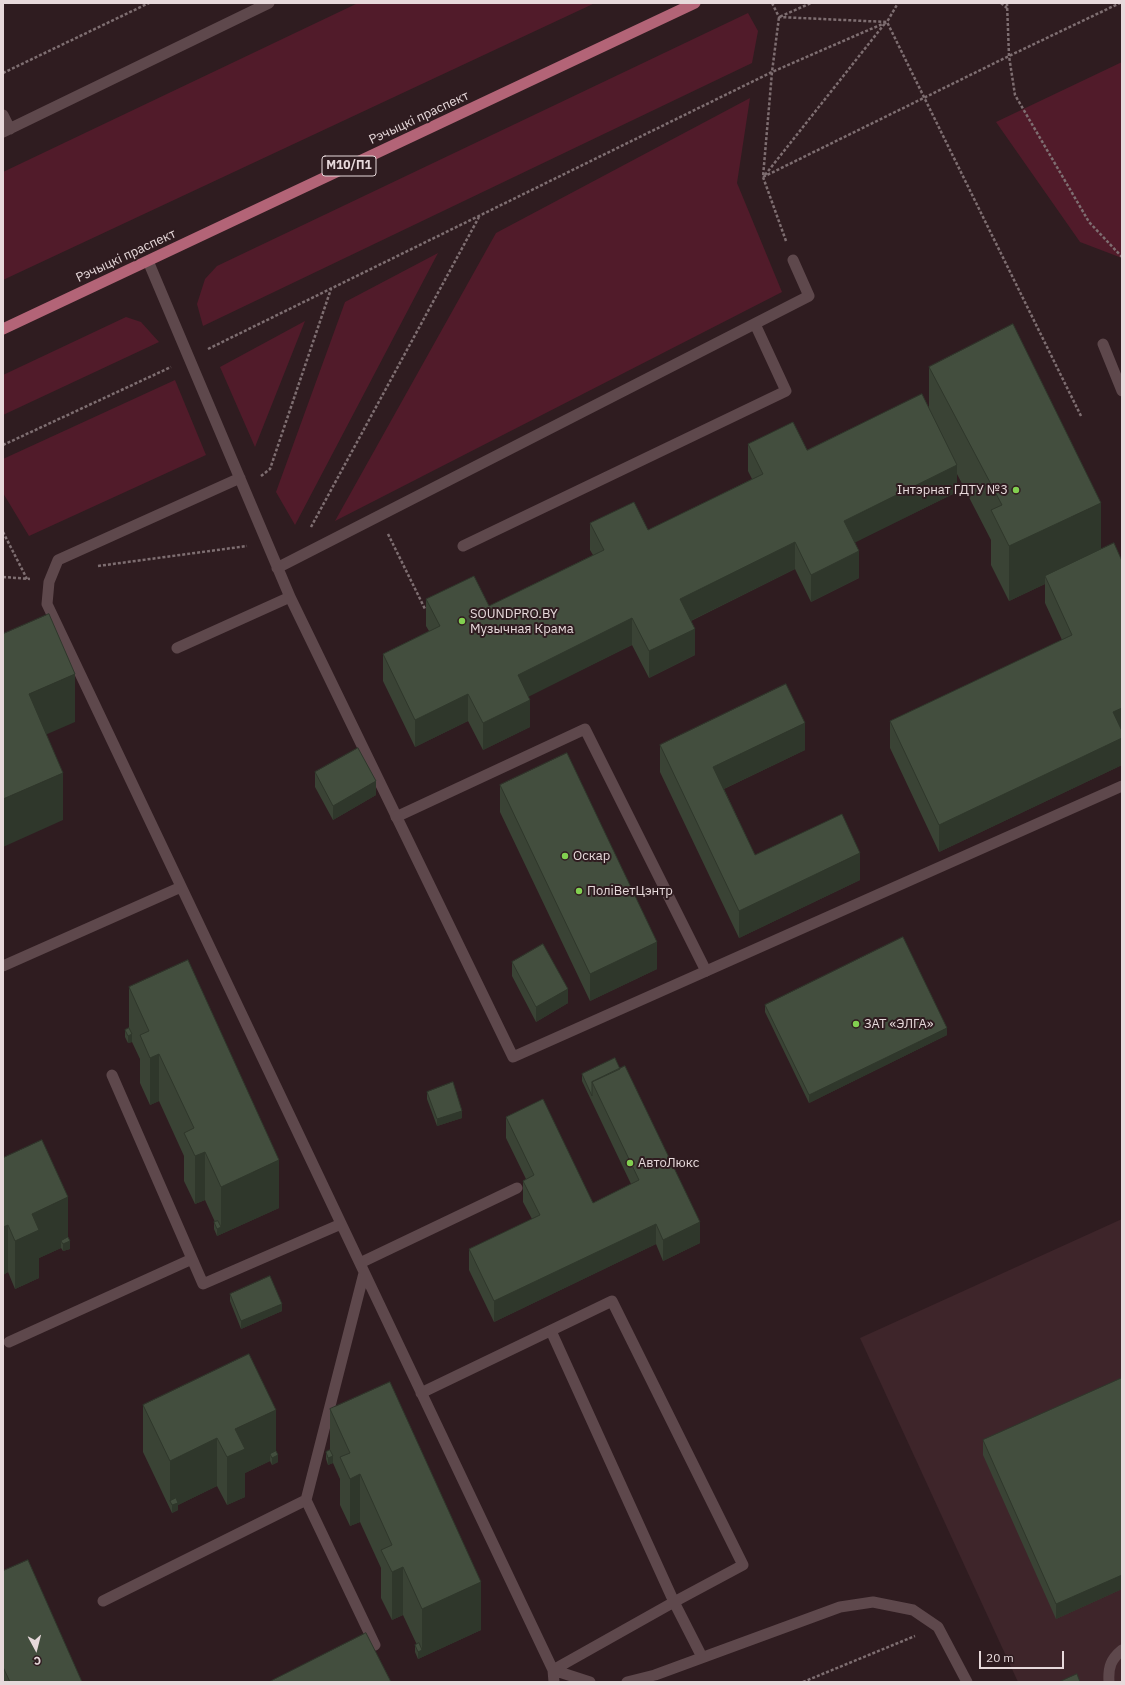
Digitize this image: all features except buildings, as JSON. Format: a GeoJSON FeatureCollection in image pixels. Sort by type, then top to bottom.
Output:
{"type":"FeatureCollection","features":[{"type":"Feature","properties":{"kind":"main road","name":"Рэчыцкі праспект"},"geometry":{"type":"LineString","coordinates":[[3,329],[695,3]]}},
{"type":"Feature","properties":{"kind":"street"},"geometry":{"type":"LineString","coordinates":[[3,115],[7,130],[269,3]]}},
{"type":"Feature","properties":{"kind":"street"},"geometry":{"type":"LineString","coordinates":[[277,568],[809,296],[793,260]]}},
{"type":"Feature","properties":{"kind":"street"},"geometry":{"type":"LineString","coordinates":[[148,261],[290,597],[513,1057],[1122,786]]}},
{"type":"Feature","properties":{"kind":"street"},"geometry":{"type":"LineString","coordinates":[[463,546],[786,391],[755,324]]}},
{"type":"Feature","properties":{"kind":"street"},"geometry":{"type":"LineString","coordinates":[[1103,344],[1122,391]]}},
{"type":"Feature","properties":{"kind":"street"},"geometry":{"type":"LineString","coordinates":[[240,478],[58,560],[49,582],[47,604],[553,1670],[554,1682]]}},
{"type":"Feature","properties":{"kind":"street"},"geometry":{"type":"LineString","coordinates":[[177,648],[290,597]]}},
{"type":"Feature","properties":{"kind":"street"},"geometry":{"type":"LineString","coordinates":[[396,817],[585,729],[706,971]]}},
{"type":"Feature","properties":{"kind":"street"},"geometry":{"type":"LineString","coordinates":[[3,966],[181,887]]}},
{"type":"Feature","properties":{"kind":"street"},"geometry":{"type":"LineString","coordinates":[[112,1075],[203,1284],[341,1224]]}},
{"type":"Feature","properties":{"kind":"street"},"geometry":{"type":"LineString","coordinates":[[375,1645],[306,1500],[362,1268],[517,1188]]}},
{"type":"Feature","properties":{"kind":"street"},"geometry":{"type":"LineString","coordinates":[[9,1342],[192,1259]]}},
{"type":"Feature","properties":{"kind":"street"},"geometry":{"type":"LineString","coordinates":[[421,1393],[612,1301],[743,1566],[674,1602],[553,1670]]}},
{"type":"Feature","properties":{"kind":"street"},"geometry":{"type":"LineString","coordinates":[[551,1331],[674,1602],[702,1657]]}},
{"type":"Feature","properties":{"kind":"street"},"geometry":{"type":"LineString","coordinates":[[103,1601],[306,1500]]}},
{"type":"Feature","properties":{"kind":"street"},"geometry":{"type":"LineString","coordinates":[[626,1682],[655,1675],[840,1607],[873,1602],[913,1610],[938,1626],[967,1682]]}},
{"type":"Feature","properties":{"kind":"street"},"geometry":{"type":"LineString","coordinates":[[1109,1682],[1109,1674],[1113,1657],[1122,1650]]}},
{"type":"Feature","properties":{"kind":"street"},"geometry":{"type":"LineString","coordinates":[[553,1670],[590,1682]]}},
{"type":"Feature","properties":{"kind":"path"},"geometry":{"type":"LineString","coordinates":[[3,74],[149,3]]}},
{"type":"Feature","properties":{"kind":"path"},"geometry":{"type":"LineString","coordinates":[[772,3],[779,17],[772,72],[763,177],[793,260]]}},
{"type":"Feature","properties":{"kind":"path"},"geometry":{"type":"LineString","coordinates":[[779,17],[811,3]]}},
{"type":"Feature","properties":{"kind":"path"},"geometry":{"type":"LineString","coordinates":[[763,177],[887,22],[898,3]]}},
{"type":"Feature","properties":{"kind":"path"},"geometry":{"type":"LineString","coordinates":[[1001,3],[1007,8]]}},
{"type":"Feature","properties":{"kind":"path"},"geometry":{"type":"LineString","coordinates":[[1007,3],[1009,56],[1015,94],[1089,222],[1122,257]]}},
{"type":"Feature","properties":{"kind":"path"},"geometry":{"type":"LineString","coordinates":[[763,177],[1120,3]]}},
{"type":"Feature","properties":{"kind":"path"},"geometry":{"type":"LineString","coordinates":[[779,17],[887,22]]}},
{"type":"Feature","properties":{"kind":"path"},"geometry":{"type":"LineString","coordinates":[[3,445],[189,358],[772,72],[887,22]]}},
{"type":"Feature","properties":{"kind":"path"},"geometry":{"type":"LineString","coordinates":[[887,22],[1080,416]]}},
{"type":"Feature","properties":{"kind":"path"},"geometry":{"type":"LineString","coordinates":[[294,559],[479,216]]}},
{"type":"Feature","properties":{"kind":"path"},"geometry":{"type":"LineString","coordinates":[[380,515],[425,609],[432,606]]}},
{"type":"Feature","properties":{"kind":"path"},"geometry":{"type":"LineString","coordinates":[[3,532],[27,579]]}},
{"type":"Feature","properties":{"kind":"path"},"geometry":{"type":"LineString","coordinates":[[96,566],[267,544]]}},
{"type":"Feature","properties":{"kind":"path"},"geometry":{"type":"LineString","coordinates":[[3,577],[49,582]]}},
{"type":"Feature","properties":{"kind":"path"},"geometry":{"type":"LineString","coordinates":[[804,1682],[938,1626]]}},
{"type":"Feature","properties":{"kind":"shaded area"},"geometry":{"type":"Polygon","coordinates":[[[358,3],[595,3],[3,280],[3,172],[358,3]]]}},
{"type":"Feature","properties":{"kind":"shaded area"},"geometry":{"type":"Polygon","coordinates":[[[748,13],[758,31],[752,63],[203,326],[197,304],[205,279],[217,266],[748,13]]]}},
{"type":"Feature","properties":{"kind":"shaded area"},"geometry":{"type":"Polygon","coordinates":[[[1122,62],[1122,258],[1080,242],[996,122],[1122,62]]]}},
{"type":"Feature","properties":{"kind":"shaded area"},"geometry":{"type":"Polygon","coordinates":[[[750,98],[737,183],[782,292],[335,521],[496,233],[750,98]]]}},
{"type":"Feature","properties":{"kind":"shaded area"},"geometry":{"type":"Polygon","coordinates":[[[438,253],[295,525],[276,492],[345,302],[438,253]]]}},
{"type":"Feature","properties":{"kind":"shaded area"},"geometry":{"type":"Polygon","coordinates":[[[126,317],[141,322],[159,342],[3,415],[3,375],[126,317]]]}},
{"type":"Feature","properties":{"kind":"shaded area"},"geometry":{"type":"Polygon","coordinates":[[[305,321],[255,447],[220,367],[305,321]]]}},
{"type":"Feature","properties":{"kind":"shaded area"},"geometry":{"type":"Polygon","coordinates":[[[175,380],[206,455],[29,536],[3,493],[3,459],[175,380]]]}},
{"type":"Feature","properties":{"kind":"shaded area"},"geometry":{"type":"Polygon","coordinates":[[[1122,1219],[1122,1682],[1018,1682],[860,1338],[1122,1219]]]}},
{"type":"Feature","properties":{"kind":"place","name":"Інтэрнат ГДТУ №3"},"geometry":{"type":"Point","coordinates":[1016,490]}},
{"type":"Feature","properties":{"kind":"place","name":"SOUNDPRO.BY Музычная Крама"},"geometry":{"type":"Point","coordinates":[462,621]}},
{"type":"Feature","properties":{"kind":"place","name":"Оскар"},"geometry":{"type":"Point","coordinates":[565,856]}},
{"type":"Feature","properties":{"kind":"place","name":"ПоліВетЦэнтр"},"geometry":{"type":"Point","coordinates":[579,891]}},
{"type":"Feature","properties":{"kind":"place","name":"ЗАТ «ЭЛГА»"},"geometry":{"type":"Point","coordinates":[856,1024]}},
{"type":"Feature","properties":{"kind":"place","name":"АвтоЛюкс"},"geometry":{"type":"Point","coordinates":[630,1163]}}]}
